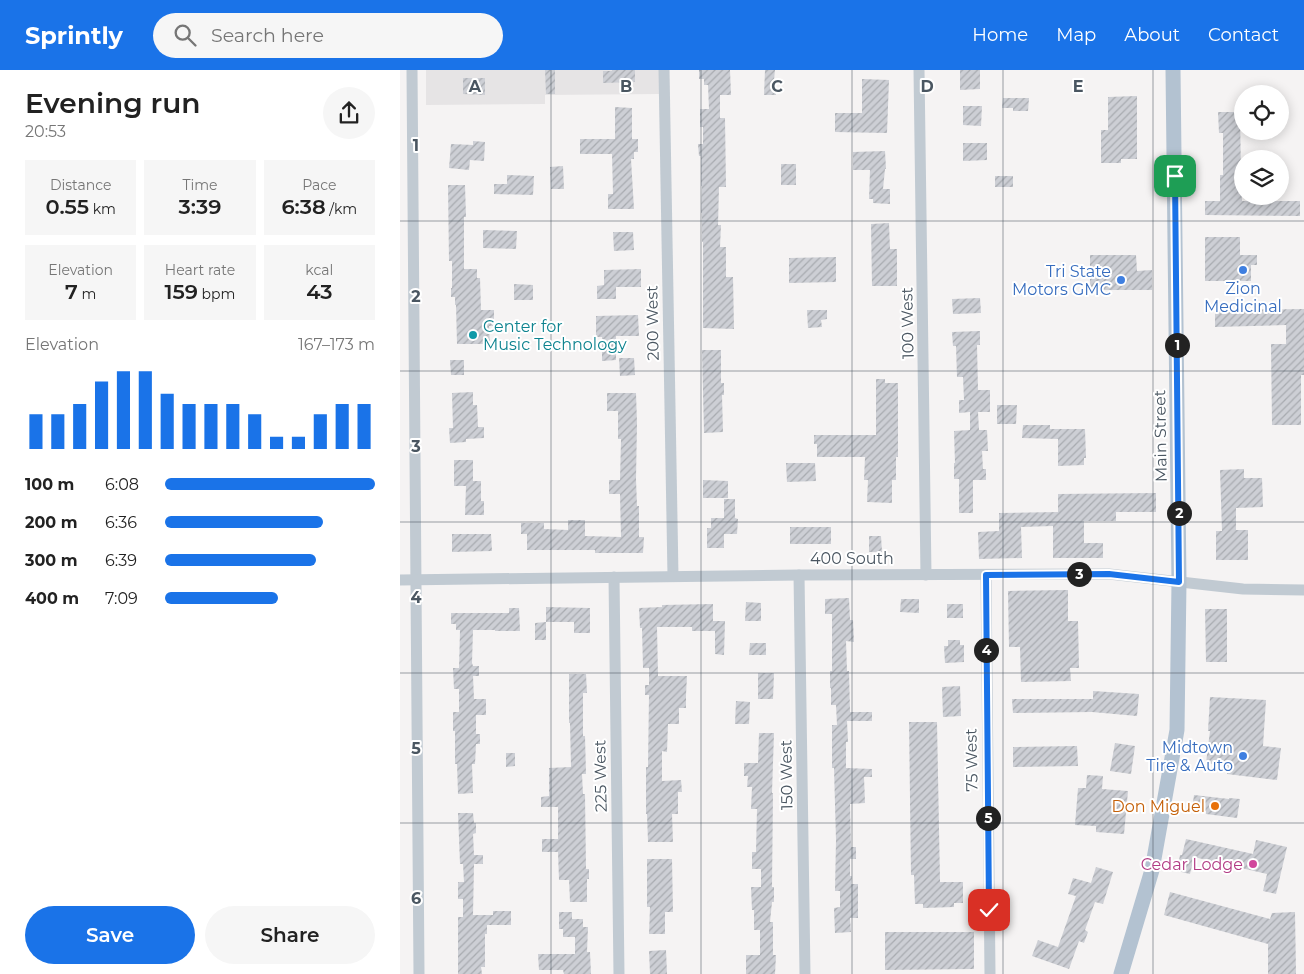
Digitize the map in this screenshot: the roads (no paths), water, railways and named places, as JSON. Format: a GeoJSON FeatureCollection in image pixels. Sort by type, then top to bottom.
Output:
{"type":"FeatureCollection","features":[{"type":"Feature","properties":{"kind":"main road","name":"Main Street"},"geometry":{"type":"LineString","coordinates":[[1121,974],[1152,870],[1177,730],[1179,582],[1173,70]]}},
{"type":"Feature","properties":{"kind":"street"},"geometry":{"type":"LineString","coordinates":[[412,70],[419,974]]}},
{"type":"Feature","properties":{"kind":"street","name":"200 West"},"geometry":{"type":"LineString","coordinates":[[664,70],[673,576]]}},
{"type":"Feature","properties":{"kind":"street","name":"100 West"},"geometry":{"type":"LineString","coordinates":[[919,70],[926,575]]}},
{"type":"Feature","properties":{"kind":"street","name":"400 South"},"geometry":{"type":"LineString","coordinates":[[400,580],[673,576],[1109,574],[1243,589],[1304,590]]}},
{"type":"Feature","properties":{"kind":"street","name":"150 West"},"geometry":{"type":"LineString","coordinates":[[799,575],[805,974]]}},
{"type":"Feature","properties":{"kind":"street","name":"75 West"},"geometry":{"type":"LineString","coordinates":[[986,575],[990,974]]}},
{"type":"Feature","properties":{"kind":"street","name":"225 West"},"geometry":{"type":"LineString","coordinates":[[614,577],[619,974]]}},
{"type":"Feature","properties":{"kind":"place","name":"Zion Medicinal"},"geometry":{"type":"Point","coordinates":[1243,270]}},
{"type":"Feature","properties":{"kind":"place","name":"Tri State Motors GMC"},"geometry":{"type":"Point","coordinates":[1121,280]}},
{"type":"Feature","properties":{"kind":"place","name":"Center for Music Technology"},"geometry":{"type":"Point","coordinates":[473,335]}},
{"type":"Feature","properties":{"kind":"place","name":"Midtown Tire & Auto"},"geometry":{"type":"Point","coordinates":[1243,756]}},
{"type":"Feature","properties":{"kind":"place","name":"Don Miguel"},"geometry":{"type":"Point","coordinates":[1215,806]}},
{"type":"Feature","properties":{"kind":"place","name":"Cedar Lodge"},"geometry":{"type":"Point","coordinates":[1253,864]}}]}
